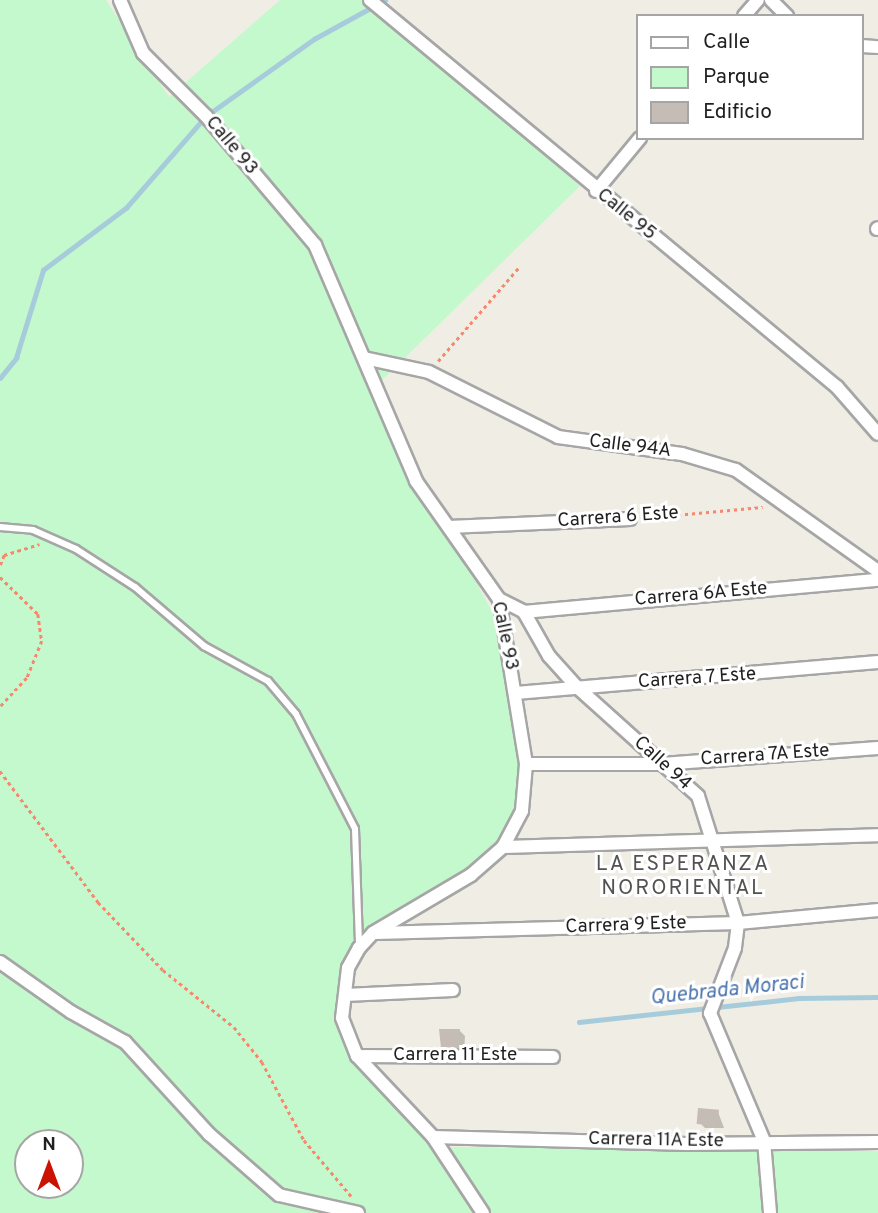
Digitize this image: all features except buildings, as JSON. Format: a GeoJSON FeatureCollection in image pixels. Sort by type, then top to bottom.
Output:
{"type":"FeatureCollection","features":[{"type":"Feature","properties":{"kind":"street","name":"Calle 93"},"geometry":{"type":"LineString","coordinates":[[120,0],[143,53],[206,116],[315,245],[416,481],[499,599],[526,764],[522,811],[503,847],[471,875],[373,933],[359,948],[348,968],[342,1018],[357,1056],[433,1137],[482,1213]]}},
{"type":"Feature","properties":{"kind":"street","name":"Calle 95"},"geometry":{"type":"LineString","coordinates":[[370,0],[596,191],[837,387],[878,434]]}},
{"type":"Feature","properties":{"kind":"street"},"geometry":{"type":"LineString","coordinates":[[746,14],[758,0]]}},
{"type":"Feature","properties":{"kind":"street"},"geometry":{"type":"LineString","coordinates":[[771,0],[785,14]]}},
{"type":"Feature","properties":{"kind":"street"},"geometry":{"type":"LineString","coordinates":[[596,191],[638,140]]}},
{"type":"Feature","properties":{"kind":"street","name":"Calle 94A"},"geometry":{"type":"LineString","coordinates":[[364,358],[429,372],[537,430],[708,459],[736,470],[878,571]]}},
{"type":"Feature","properties":{"kind":"street","name":"Carrera 6 Este"},"geometry":{"type":"LineString","coordinates":[[449,527],[630,519]]}},
{"type":"Feature","properties":{"kind":"street","name":"Carrera 6A Este"},"geometry":{"type":"LineString","coordinates":[[524,612],[878,580]]}},
{"type":"Feature","properties":{"kind":"street"},"geometry":{"type":"LineString","coordinates":[[499,599],[524,612]]}},
{"type":"Feature","properties":{"kind":"street","name":"Calle 94"},"geometry":{"type":"LineString","coordinates":[[524,612],[549,656],[577,687],[698,796],[716,843],[738,923],[736,948],[713,997],[710,1013],[764,1141],[770,1213]]}},
{"type":"Feature","properties":{"kind":"street","name":"Carrera 7 Este"},"geometry":{"type":"LineString","coordinates":[[516,693],[878,662]]}},
{"type":"Feature","properties":{"kind":"street","name":"Carrera 7A Este"},"geometry":{"type":"LineString","coordinates":[[526,764],[661,764],[878,748]]}},
{"type":"Feature","properties":{"kind":"street"},"geometry":{"type":"LineString","coordinates":[[503,847],[716,843],[878,835]]}},
{"type":"Feature","properties":{"kind":"street","name":"Carrera 9 Este"},"geometry":{"type":"LineString","coordinates":[[373,933],[738,923],[878,910]]}},
{"type":"Feature","properties":{"kind":"street"},"geometry":{"type":"LineString","coordinates":[[0,962],[71,1012],[125,1042],[209,1134],[279,1195],[358,1208]]}},
{"type":"Feature","properties":{"kind":"street"},"geometry":{"type":"LineString","coordinates":[[345,995],[453,990]]}},
{"type":"Feature","properties":{"kind":"street","name":"Carrera 11 Este"},"geometry":{"type":"LineString","coordinates":[[357,1056],[553,1057]]}},
{"type":"Feature","properties":{"kind":"street","name":"Carrera 11A Este"},"geometry":{"type":"LineString","coordinates":[[433,1137],[878,1142]]}},
{"type":"Feature","properties":{"kind":"lane"},"geometry":{"type":"LineString","coordinates":[[0,527],[33,530],[76,550],[135,587],[204,646],[268,681],[296,714],[355,829],[359,948]]}},
{"type":"Feature","properties":{"kind":"path"},"geometry":{"type":"LineString","coordinates":[[429,372],[519,267]]}},
{"type":"Feature","properties":{"kind":"path","name":"Carrera 6 Este"},"geometry":{"type":"LineString","coordinates":[[630,519],[786,504]]}},
{"type":"Feature","properties":{"kind":"path"},"geometry":{"type":"LineString","coordinates":[[0,565],[4,555],[52,541]]}},
{"type":"Feature","properties":{"kind":"path"},"geometry":{"type":"LineString","coordinates":[[0,577],[38,614],[42,641],[27,678],[0,707]]}},
{"type":"Feature","properties":{"kind":"path"},"geometry":{"type":"LineString","coordinates":[[0,771],[98,902],[163,970],[234,1027],[262,1062],[304,1140],[358,1208]]}},
{"type":"Feature","properties":{"kind":"green space"},"geometry":{"type":"Polygon","coordinates":[[[0,0],[106,0],[169,97],[280,0],[378,0],[580,186],[373,389],[497,621],[524,712],[534,778],[516,845],[459,893],[403,920],[354,960],[341,1016],[362,1072],[408,1120],[446,1147],[878,1151],[878,1213],[0,1213],[0,0]]]}},
{"type":"Feature","properties":{"kind":"waterway"},"geometry":{"type":"LineString","coordinates":[[0,378],[16,358],[43,270],[126,208],[206,116],[314,39],[385,0]]}},
{"type":"Feature","properties":{"kind":"waterway","name":"Quebrada Moraci"},"geometry":{"type":"LineString","coordinates":[[579,1022],[799,998],[878,997]]}},
{"type":"Feature","properties":{"kind":"district","name":"LA ESPERANZA NORORIENTAL"},"geometry":{"type":"Point","coordinates":[683,877]}}]}
